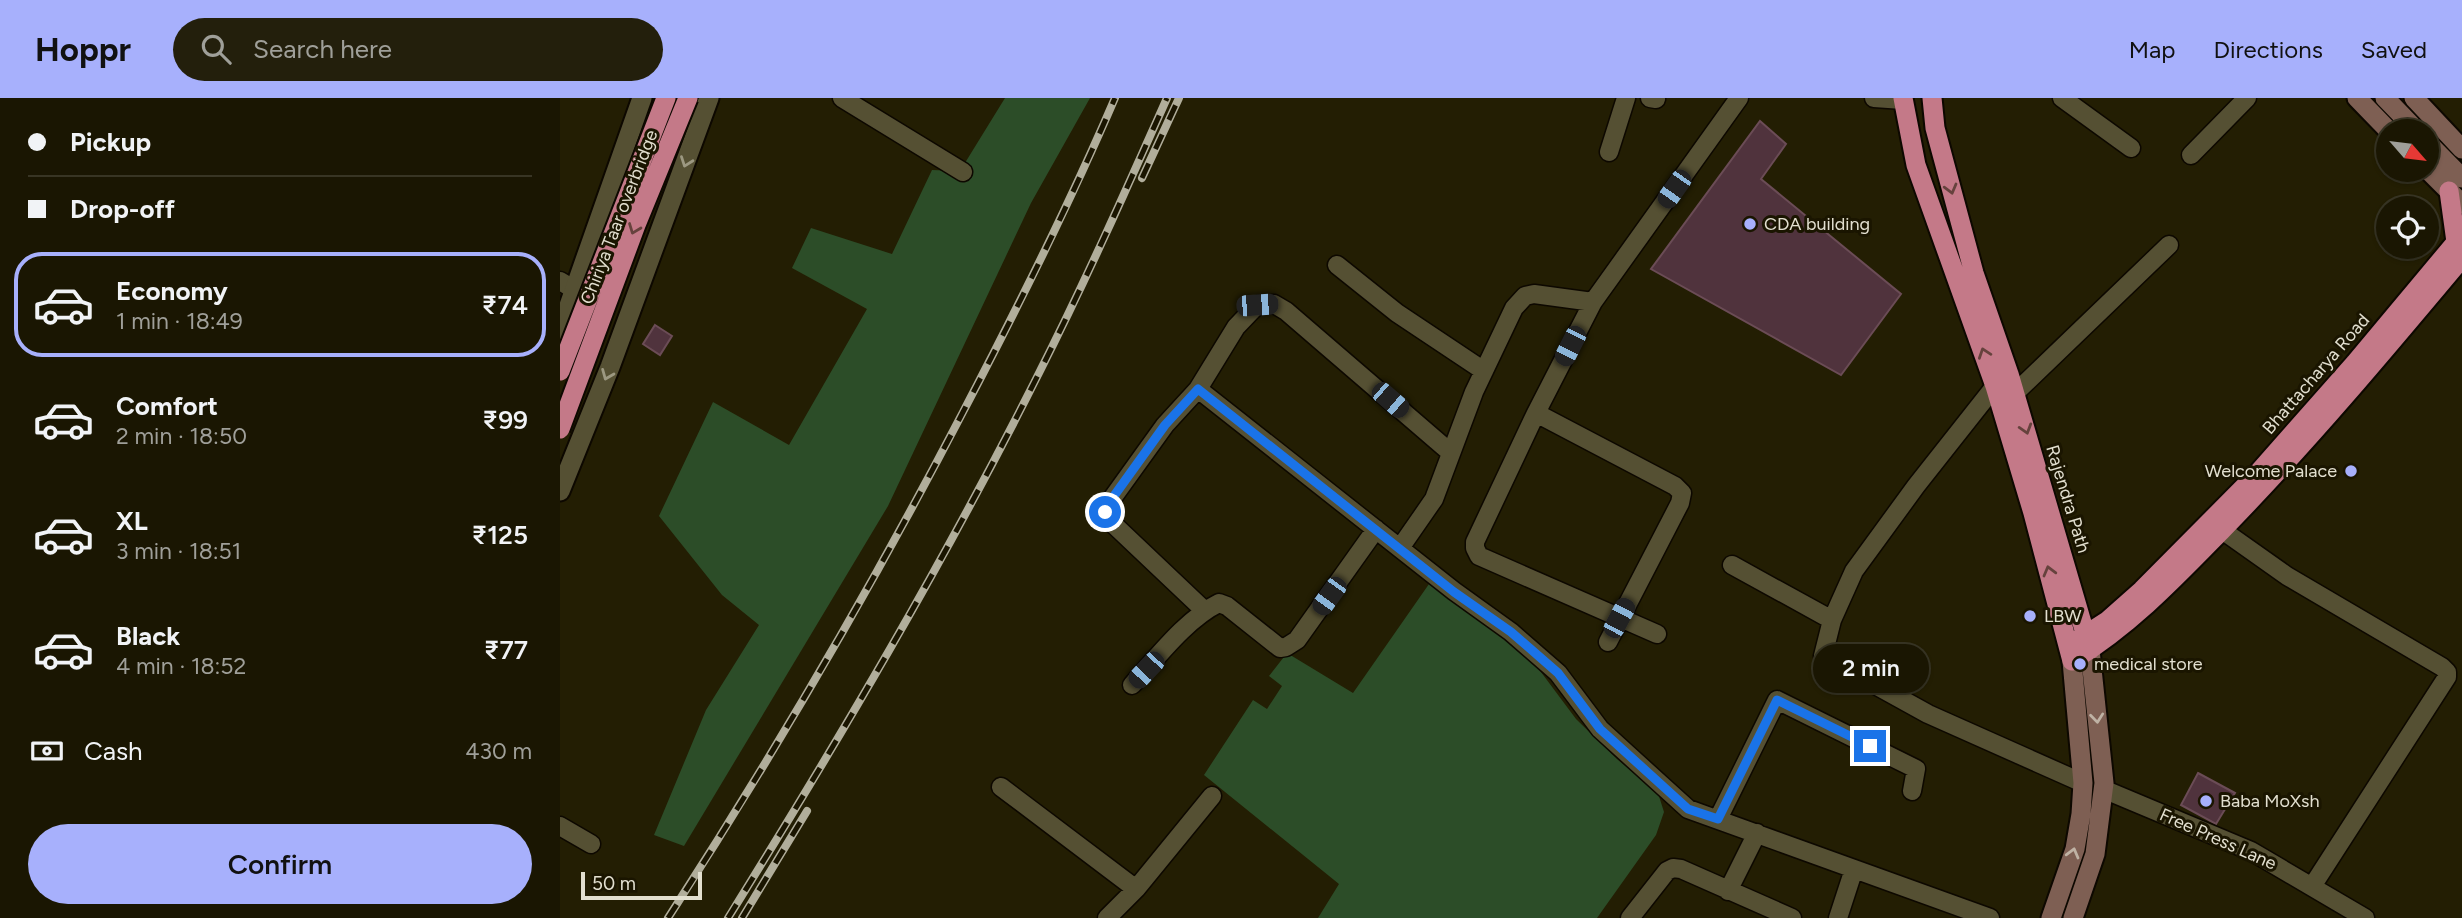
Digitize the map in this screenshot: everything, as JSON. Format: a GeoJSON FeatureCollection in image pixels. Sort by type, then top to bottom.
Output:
{"type":"FeatureCollection","features":[{"type":"Feature","properties":{"kind":"highway","name":"Chiriya Taar overbridge"},"geometry":{"type":"LineString","coordinates":[[560,371],[666,98]]}},
{"type":"Feature","properties":{"kind":"highway","name":"Chiriya Taar overbridge"},"geometry":{"type":"LineString","coordinates":[[560,429],[636,225],[688,98]]}},
{"type":"Feature","properties":{"kind":"highway"},"geometry":{"type":"LineString","coordinates":[[1903,99],[1926,98]]}},
{"type":"Feature","properties":{"kind":"highway","name":"Rajendra Path"},"geometry":{"type":"LineString","coordinates":[[1932,98],[1935,128],[1942,156],[2071,653]]}},
{"type":"Feature","properties":{"kind":"highway","name":"Rajendra Path"},"geometry":{"type":"LineString","coordinates":[[1903,99],[1916,165],[1926,195],[2002,380],[2015,394],[2089,643]]}},
{"type":"Feature","properties":{"kind":"highway"},"geometry":{"type":"LineString","coordinates":[[1916,165],[1942,156]]}},
{"type":"Feature","properties":{"kind":"highway"},"geometry":{"type":"LineString","coordinates":[[2458,191],[2460,245]]}},
{"type":"Feature","properties":{"kind":"highway","name":"Bhattacharya Road"},"geometry":{"type":"LineString","coordinates":[[2071,653],[2116,632],[2152,601],[2290,459],[2460,245]]}},
{"type":"Feature","properties":{"kind":"highway","name":"Bhattacharya Road"},"geometry":{"type":"LineString","coordinates":[[2089,643],[2257,474],[2460,245]]}},
{"type":"Feature","properties":{"kind":"main road"},"geometry":{"type":"LineString","coordinates":[[2357,98],[2377,119]]}},
{"type":"Feature","properties":{"kind":"main road"},"geometry":{"type":"LineString","coordinates":[[2385,98],[2405,119]]}},
{"type":"Feature","properties":{"kind":"main road"},"geometry":{"type":"LineString","coordinates":[[2414,98],[2462,149]]}},
{"type":"Feature","properties":{"kind":"main road"},"geometry":{"type":"LineString","coordinates":[[2440,163],[2458,191]]}},
{"type":"Feature","properties":{"kind":"main road"},"geometry":{"type":"LineString","coordinates":[[2440,178],[2458,191]]}},
{"type":"Feature","properties":{"kind":"main road","name":"Rajendra Path"},"geometry":{"type":"LineString","coordinates":[[2073,918],[2095,854],[2103,789],[2089,643]]}},
{"type":"Feature","properties":{"kind":"main road","name":"Rajendra Path"},"geometry":{"type":"LineString","coordinates":[[2052,918],[2075,849],[2083,783],[2071,653]]}},
{"type":"Feature","properties":{"kind":"street"},"geometry":{"type":"LineString","coordinates":[[560,331],[568,285],[588,255],[642,98]]}},
{"type":"Feature","properties":{"kind":"street"},"geometry":{"type":"LineString","coordinates":[[560,491],[643,279],[709,98]]}},
{"type":"Feature","properties":{"kind":"street"},"geometry":{"type":"LineString","coordinates":[[842,98],[963,172]]}},
{"type":"Feature","properties":{"kind":"street"},"geometry":{"type":"LineString","coordinates":[[1609,152],[1626,98]]}},
{"type":"Feature","properties":{"kind":"street"},"geometry":{"type":"LineString","coordinates":[[1657,634],[1479,556],[1475,542],[1536,413],[1593,302],[1739,98]]}},
{"type":"Feature","properties":{"kind":"street"},"geometry":{"type":"LineString","coordinates":[[2062,98],[2131,148]]}},
{"type":"Feature","properties":{"kind":"street"},"geometry":{"type":"LineString","coordinates":[[2191,155],[2247,98]]}},
{"type":"Feature","properties":{"kind":"street"},"geometry":{"type":"LineString","coordinates":[[1876,99],[1903,99]]}},
{"type":"Feature","properties":{"kind":"street"},"geometry":{"type":"LineString","coordinates":[[2015,394],[2169,244]]}},
{"type":"Feature","properties":{"kind":"street"},"geometry":{"type":"LineString","coordinates":[[588,255],[643,279]]}},
{"type":"Feature","properties":{"kind":"street"},"geometry":{"type":"LineString","coordinates":[[1338,265],[1397,313],[1483,371]]}},
{"type":"Feature","properties":{"kind":"street"},"geometry":{"type":"LineString","coordinates":[[1400,548],[1434,499],[1483,371],[1514,308],[1525,296],[1534,294],[1593,302]]}},
{"type":"Feature","properties":{"kind":"street"},"geometry":{"type":"LineString","coordinates":[[1205,611],[1110,520],[1105,512],[1165,425],[1198,389],[1236,327],[1257,305],[1274,304],[1286,311],[1451,453]]}},
{"type":"Feature","properties":{"kind":"street"},"geometry":{"type":"LineString","coordinates":[[2002,380],[1916,486],[1854,571],[1832,620],[1823,656],[1928,714],[2083,783]]}},
{"type":"Feature","properties":{"kind":"street"},"geometry":{"type":"LineString","coordinates":[[1198,389],[1454,592],[1511,632],[1558,673],[1600,729],[1688,809],[1854,869],[1949,911],[1990,918]]}},
{"type":"Feature","properties":{"kind":"street"},"geometry":{"type":"LineString","coordinates":[[1536,413],[1675,486],[1682,493],[1680,503],[1608,642]]}},
{"type":"Feature","properties":{"kind":"street"},"geometry":{"type":"LineString","coordinates":[[1132,685],[1205,611],[1219,603],[1280,648],[1297,640],[1376,529]]}},
{"type":"Feature","properties":{"kind":"street"},"geometry":{"type":"LineString","coordinates":[[2222,530],[2287,576],[2447,672],[2447,677],[2313,885]]}},
{"type":"Feature","properties":{"kind":"street"},"geometry":{"type":"LineString","coordinates":[[1732,565],[1832,620]]}},
{"type":"Feature","properties":{"kind":"street"},"geometry":{"type":"LineString","coordinates":[[1718,819],[1777,700],[1916,769],[1913,790]]}},
{"type":"Feature","properties":{"kind":"street"},"geometry":{"type":"LineString","coordinates":[[1001,787],[1136,890]]}},
{"type":"Feature","properties":{"kind":"street","name":"Free Press Lane"},"geometry":{"type":"LineString","coordinates":[[2103,789],[2251,851],[2313,885],[2365,918]]}},
{"type":"Feature","properties":{"kind":"street"},"geometry":{"type":"LineString","coordinates":[[1107,918],[1136,890],[1212,796]]}},
{"type":"Feature","properties":{"kind":"street"},"geometry":{"type":"LineString","coordinates":[[560,826],[591,844]]}},
{"type":"Feature","properties":{"kind":"street"},"geometry":{"type":"LineString","coordinates":[[1728,891],[1757,833]]}},
{"type":"Feature","properties":{"kind":"street"},"geometry":{"type":"LineString","coordinates":[[1630,918],[1667,871],[1673,868],[1681,869],[1791,918]]}},
{"type":"Feature","properties":{"kind":"street"},"geometry":{"type":"LineString","coordinates":[[1838,918],[1854,869]]}},
{"type":"Feature","properties":{"kind":"green space"},"geometry":{"type":"Polygon","coordinates":[[[1005,98],[1090,98],[1031,203],[888,506],[684,846],[654,835],[706,710],[759,625],[722,595],[659,516],[713,402],[789,445],[867,309],[792,268],[811,228],[892,254],[932,170],[960,171],[1005,98]]]}},
{"type":"Feature","properties":{"kind":"green space"},"geometry":{"type":"Polygon","coordinates":[[[1429,584],[1529,656],[1576,719],[1617,759],[1658,793],[1664,812],[1656,835],[1597,918],[1318,918],[1339,884],[1204,775],[1253,700],[1267,709],[1282,686],[1269,676],[1287,653],[1353,693],[1429,584]]]}},
{"type":"Feature","properties":{"kind":"building","name":"CDA building"},"geometry":{"type":"Polygon","coordinates":[[[1760,121],[1786,144],[1761,179],[1901,294],[1841,375],[1651,269],[1760,121]]]}},
{"type":"Feature","properties":{"kind":"building"},"geometry":{"type":"Polygon","coordinates":[[[655,325],[672,336],[660,355],[643,344],[655,325]]]}},
{"type":"Feature","properties":{"kind":"building","name":"Baba MoXsh"},"geometry":{"type":"Polygon","coordinates":[[[2198,773],[2235,793],[2216,824],[2181,805],[2198,773]]]}},
{"type":"Feature","properties":{"kind":"railway"},"geometry":{"type":"LineString","coordinates":[[668,918],[784,731],[894,541],[1023,296],[1115,98]]}},
{"type":"Feature","properties":{"kind":"railway"},"geometry":{"type":"LineString","coordinates":[[728,918],[851,716],[967,511],[1073,304],[1167,98]]}},
{"type":"Feature","properties":{"kind":"railway"},"geometry":{"type":"LineString","coordinates":[[1142,178],[1179,98]]}},
{"type":"Feature","properties":{"kind":"railway"},"geometry":{"type":"LineString","coordinates":[[742,918],[807,811]]}},
{"type":"Feature","properties":{"kind":"place","name":"CDA building"},"geometry":{"type":"Point","coordinates":[1750,224]}},
{"type":"Feature","properties":{"kind":"place","name":"Welcome Palace"},"geometry":{"type":"Point","coordinates":[2351,471]}},
{"type":"Feature","properties":{"kind":"place","name":"LBW"},"geometry":{"type":"Point","coordinates":[2030,616]}},
{"type":"Feature","properties":{"kind":"place","name":"medical store"},"geometry":{"type":"Point","coordinates":[2080,664]}},
{"type":"Feature","properties":{"kind":"place","name":"Baba MoXsh"},"geometry":{"type":"Point","coordinates":[2206,801]}},
{"type":"Feature","properties":{"kind":"route"},"geometry":{"type":"LineString","coordinates":[[1105,512],[1165,425],[1198,389],[1454,592],[1511,632],[1558,673],[1600,729],[1688,809],[1718,819],[1777,700],[1870,746]]}}]}
